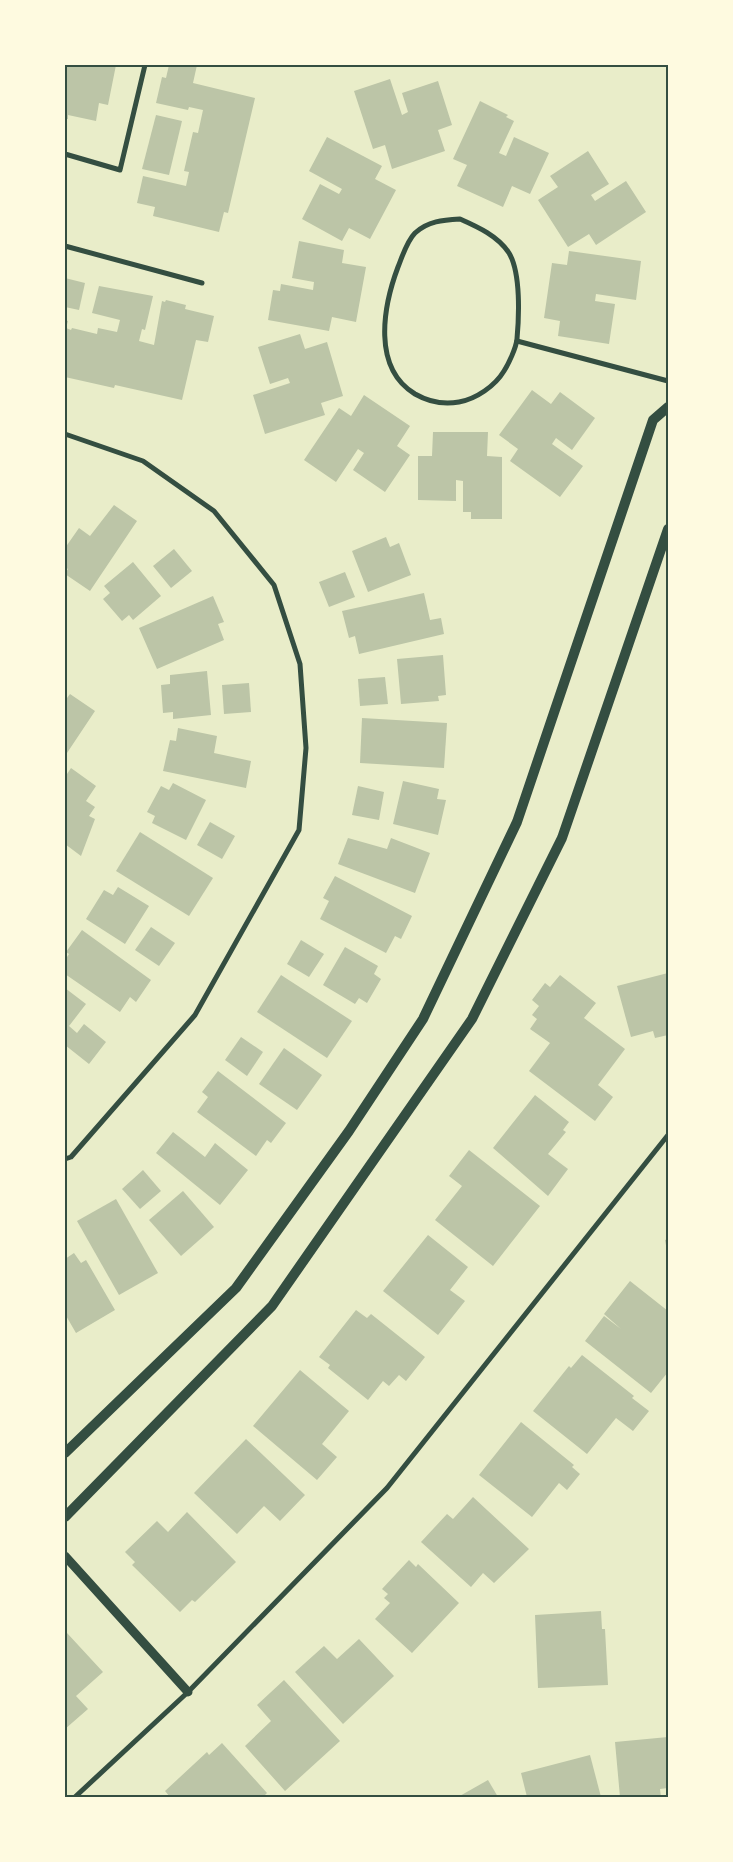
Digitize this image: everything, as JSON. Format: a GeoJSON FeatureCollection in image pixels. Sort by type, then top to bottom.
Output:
{"type":"FeatureCollection","features":[{"type":"Feature","properties":{"kind":"main road"},"geometry":{"type":"LineString","coordinates":[[65,1453],[236,1288],[349,1131],[423,1019],[517,822],[653,420],[668,407]]}},
{"type":"Feature","properties":{"kind":"main road"},"geometry":{"type":"LineString","coordinates":[[65,1517],[272,1306],[472,1018],[562,838],[668,529]]}},
{"type":"Feature","properties":{"kind":"street"},"geometry":{"type":"LineString","coordinates":[[65,154],[120,170],[145,65]]}},
{"type":"Feature","properties":{"kind":"street"},"geometry":{"type":"LineString","coordinates":[[460,219],[486,230],[509,254],[518,284],[517,341],[504,371],[490,387],[469,400],[446,405],[424,399],[402,386],[389,364],[384,338],[388,292],[401,258],[414,234],[433,221],[460,219]]}},
{"type":"Feature","properties":{"kind":"street"},"geometry":{"type":"LineString","coordinates":[[65,246],[202,283]]}},
{"type":"Feature","properties":{"kind":"street"},"geometry":{"type":"LineString","coordinates":[[517,341],[668,381]]}},
{"type":"Feature","properties":{"kind":"street"},"geometry":{"type":"LineString","coordinates":[[65,434],[144,460],[214,511],[274,585],[300,664],[306,748],[299,830],[195,1015],[71,1157],[65,1159]]}},
{"type":"Feature","properties":{"kind":"street"},"geometry":{"type":"LineString","coordinates":[[75,1797],[188,1692],[387,1488],[668,1135]]}},
{"type":"Feature","properties":{"kind":"street"},"geometry":{"type":"LineString","coordinates":[[65,1556],[188,1692]]}},
{"type":"Feature","properties":{"kind":"building"},"geometry":{"type":"Polygon","coordinates":[[[65,65],[116,65],[108,105],[99,103],[96,121],[68,115],[68,119],[65,119],[65,65]]]}},
{"type":"Feature","properties":{"kind":"building"},"geometry":{"type":"Polygon","coordinates":[[[169,65],[197,65],[193,83],[255,98],[228,213],[224,212],[219,232],[153,216],[155,207],[137,203],[143,176],[186,186],[189,172],[184,171],[193,132],[198,133],[203,110],[189,107],[188,110],[156,103],[162,77],[166,78],[169,65]]]}},
{"type":"Feature","properties":{"kind":"building"},"geometry":{"type":"Polygon","coordinates":[[[390,79],[402,115],[408,112],[402,93],[438,81],[452,125],[438,130],[445,151],[392,169],[385,145],[373,149],[354,91],[390,79]]]}},
{"type":"Feature","properties":{"kind":"building"},"geometry":{"type":"Polygon","coordinates":[[[480,101],[508,115],[506,117],[514,121],[499,153],[506,156],[514,137],[549,153],[530,194],[512,186],[503,207],[457,186],[467,165],[453,159],[480,101]]]}},
{"type":"Feature","properties":{"kind":"building"},"geometry":{"type":"Polygon","coordinates":[[[156,115],[182,121],[169,175],[142,169],[156,115]]]}},
{"type":"Feature","properties":{"kind":"building"},"geometry":{"type":"Polygon","coordinates":[[[327,137],[382,166],[375,179],[396,190],[370,239],[349,228],[342,241],[302,219],[320,184],[339,194],[342,189],[309,171],[327,137]]]}},
{"type":"Feature","properties":{"kind":"building"},"geometry":{"type":"Polygon","coordinates":[[[588,151],[609,184],[591,195],[595,201],[626,181],[646,212],[596,245],[589,234],[568,247],[538,200],[558,187],[550,176],[588,151]]]}},
{"type":"Feature","properties":{"kind":"building"},"geometry":{"type":"Polygon","coordinates":[[[299,241],[344,250],[342,263],[366,267],[356,322],[332,317],[329,331],[268,320],[273,290],[280,291],[281,284],[313,290],[314,282],[292,278],[299,241]]]}},
{"type":"Feature","properties":{"kind":"building"},"geometry":{"type":"Polygon","coordinates":[[[569,251],[641,261],[636,300],[596,294],[595,301],[615,304],[609,344],[558,336],[560,321],[544,318],[552,263],[567,265],[569,251]]]}},
{"type":"Feature","properties":{"kind":"building"},"geometry":{"type":"Polygon","coordinates":[[[65,278],[85,283],[79,310],[65,307],[65,278]]]}},
{"type":"Feature","properties":{"kind":"building"},"geometry":{"type":"Polygon","coordinates":[[[99,286],[153,296],[145,330],[142,329],[139,341],[154,345],[162,301],[165,302],[166,300],[186,305],[185,309],[214,316],[208,342],[196,340],[182,400],[115,385],[114,388],[65,377],[65,320],[68,321],[66,328],[71,330],[72,328],[97,334],[98,328],[117,332],[120,320],[92,313],[99,286]]]}},
{"type":"Feature","properties":{"kind":"building"},"geometry":{"type":"Polygon","coordinates":[[[300,334],[305,349],[327,342],[343,396],[321,403],[325,415],[265,434],[253,395],[290,383],[288,378],[270,384],[258,347],[300,334]]]}},
{"type":"Feature","properties":{"kind":"building"},"geometry":{"type":"Polygon","coordinates":[[[532,390],[551,404],[560,392],[595,418],[572,450],[556,438],[552,444],[583,466],[560,497],[510,461],[518,449],[499,435],[532,390]]]}},
{"type":"Feature","properties":{"kind":"building"},"geometry":{"type":"Polygon","coordinates":[[[364,395],[410,426],[397,446],[410,455],[385,492],[353,470],[364,453],[358,449],[336,482],[304,460],[339,408],[351,416],[364,395]]]}},
{"type":"Feature","properties":{"kind":"building"},"geometry":{"type":"Polygon","coordinates":[[[433,432],[488,432],[487,456],[502,457],[502,519],[471,519],[471,512],[463,512],[463,481],[456,480],[456,501],[418,500],[418,456],[432,456],[433,432]]]}},
{"type":"Feature","properties":{"kind":"building"},"geometry":{"type":"Polygon","coordinates":[[[114,505],[137,521],[90,591],[65,574],[68,569],[65,567],[65,548],[79,528],[90,536],[114,505]]]}},
{"type":"Feature","properties":{"kind":"building"},"geometry":{"type":"Polygon","coordinates":[[[386,537],[390,547],[399,543],[411,575],[368,592],[352,551],[386,537]]]}},
{"type":"Feature","properties":{"kind":"building"},"geometry":{"type":"Polygon","coordinates":[[[174,549],[192,571],[171,588],[153,566],[174,549]]]}},
{"type":"Feature","properties":{"kind":"building"},"geometry":{"type":"Polygon","coordinates":[[[133,562],[161,596],[133,620],[129,615],[122,621],[103,599],[110,593],[104,586],[133,562]]]}},
{"type":"Feature","properties":{"kind":"building"},"geometry":{"type":"Polygon","coordinates":[[[345,572],[355,597],[329,607],[319,582],[345,572]]]}},
{"type":"Feature","properties":{"kind":"building"},"geometry":{"type":"Polygon","coordinates":[[[424,593],[430,620],[441,618],[444,634],[359,654],[355,636],[349,638],[342,611],[424,593]]]}},
{"type":"Feature","properties":{"kind":"building"},"geometry":{"type":"Polygon","coordinates":[[[213,596],[224,622],[218,624],[224,640],[157,669],[139,628],[213,596]]]}},
{"type":"Feature","properties":{"kind":"building"},"geometry":{"type":"Polygon","coordinates":[[[443,655],[446,695],[438,696],[439,701],[401,704],[397,659],[443,655]]]}},
{"type":"Feature","properties":{"kind":"building"},"geometry":{"type":"Polygon","coordinates":[[[207,671],[211,715],[173,719],[173,712],[163,713],[161,685],[170,684],[170,675],[207,671]]]}},
{"type":"Feature","properties":{"kind":"building"},"geometry":{"type":"Polygon","coordinates":[[[385,677],[388,704],[360,706],[358,679],[385,677]]]}},
{"type":"Feature","properties":{"kind":"building"},"geometry":{"type":"Polygon","coordinates":[[[249,683],[251,712],[224,714],[222,685],[249,683]]]}},
{"type":"Feature","properties":{"kind":"building"},"geometry":{"type":"Polygon","coordinates":[[[70,694],[95,711],[65,756],[65,697],[67,698],[70,694]]]}},
{"type":"Feature","properties":{"kind":"building"},"geometry":{"type":"Polygon","coordinates":[[[362,718],[447,723],[444,768],[360,763],[362,718]]]}},
{"type":"Feature","properties":{"kind":"building"},"geometry":{"type":"Polygon","coordinates":[[[178,728],[217,736],[214,753],[251,761],[246,788],[163,771],[170,740],[176,741],[178,728]]]}},
{"type":"Feature","properties":{"kind":"building"},"geometry":{"type":"Polygon","coordinates":[[[71,768],[96,786],[86,801],[95,807],[89,816],[95,819],[81,856],[65,844],[65,777],[71,768]]]}},
{"type":"Feature","properties":{"kind":"building"},"geometry":{"type":"Polygon","coordinates":[[[403,781],[439,789],[437,799],[446,800],[438,835],[393,824],[403,781]]]}},
{"type":"Feature","properties":{"kind":"building"},"geometry":{"type":"Polygon","coordinates":[[[173,783],[206,800],[186,840],[152,823],[155,816],[147,812],[161,786],[169,790],[173,783]]]}},
{"type":"Feature","properties":{"kind":"building"},"geometry":{"type":"Polygon","coordinates":[[[358,786],[384,792],[379,820],[352,815],[358,786]]]}},
{"type":"Feature","properties":{"kind":"building"},"geometry":{"type":"Polygon","coordinates":[[[210,822],[235,836],[222,859],[197,845],[210,822]]]}},
{"type":"Feature","properties":{"kind":"building"},"geometry":{"type":"Polygon","coordinates":[[[140,832],[213,878],[189,916],[116,871],[140,832]]]}},
{"type":"Feature","properties":{"kind":"building"},"geometry":{"type":"Polygon","coordinates":[[[348,838],[387,849],[391,838],[430,853],[415,893],[338,864],[348,838]]]}},
{"type":"Feature","properties":{"kind":"building"},"geometry":{"type":"Polygon","coordinates":[[[335,876],[412,916],[401,939],[395,936],[386,953],[320,919],[329,901],[323,898],[335,876]]]}},
{"type":"Feature","properties":{"kind":"building"},"geometry":{"type":"Polygon","coordinates":[[[118,887],[149,906],[125,944],[86,919],[104,890],[113,895],[118,887]]]}},
{"type":"Feature","properties":{"kind":"building"},"geometry":{"type":"Polygon","coordinates":[[[151,927],[175,943],[159,966],[135,950],[151,927]]]}},
{"type":"Feature","properties":{"kind":"building"},"geometry":{"type":"Polygon","coordinates":[[[82,930],[151,980],[136,1002],[130,997],[120,1012],[65,974],[65,960],[69,954],[66,952],[82,930]]]}},
{"type":"Feature","properties":{"kind":"building"},"geometry":{"type":"Polygon","coordinates":[[[301,940],[324,954],[309,977],[287,964],[301,940]]]}},
{"type":"Feature","properties":{"kind":"building"},"geometry":{"type":"Polygon","coordinates":[[[345,947],[378,966],[374,974],[381,979],[367,1003],[359,998],[355,1004],[323,985],[345,947]]]}},
{"type":"Feature","properties":{"kind":"building"},"geometry":{"type":"Polygon","coordinates":[[[668,973],[668,1035],[655,1038],[653,1031],[631,1037],[617,986],[668,973]]]}},
{"type":"Feature","properties":{"kind":"building"},"geometry":{"type":"Polygon","coordinates":[[[281,975],[352,1021],[327,1058],[257,1012],[281,975]]]}},
{"type":"Feature","properties":{"kind":"building"},"geometry":{"type":"Polygon","coordinates":[[[560,975],[596,1003],[584,1018],[625,1049],[598,1085],[613,1097],[595,1121],[529,1071],[550,1043],[530,1029],[537,1019],[532,1015],[539,1006],[532,1000],[545,983],[550,987],[560,975]]]}},
{"type":"Feature","properties":{"kind":"building"},"geometry":{"type":"Polygon","coordinates":[[[65,988],[86,1004],[69,1026],[77,1033],[84,1024],[106,1042],[89,1064],[65,1045],[65,988]]]}},
{"type":"Feature","properties":{"kind":"building"},"geometry":{"type":"Polygon","coordinates":[[[241,1037],[263,1052],[247,1076],[225,1060],[241,1037]]]}},
{"type":"Feature","properties":{"kind":"building"},"geometry":{"type":"Polygon","coordinates":[[[284,1048],[322,1075],[297,1110],[259,1084],[284,1048]]]}},
{"type":"Feature","properties":{"kind":"building"},"geometry":{"type":"Polygon","coordinates":[[[218,1071],[286,1123],[271,1143],[267,1140],[256,1156],[197,1112],[208,1097],[202,1092],[218,1071]]]}},
{"type":"Feature","properties":{"kind":"building"},"geometry":{"type":"Polygon","coordinates":[[[535,1095],[569,1122],[563,1130],[566,1132],[548,1154],[568,1169],[548,1196],[493,1148],[535,1095]]]}},
{"type":"Feature","properties":{"kind":"building"},"geometry":{"type":"Polygon","coordinates":[[[173,1132],[205,1157],[215,1143],[248,1170],[220,1205],[156,1153],[173,1132]]]}},
{"type":"Feature","properties":{"kind":"building"},"geometry":{"type":"Polygon","coordinates":[[[469,1150],[540,1206],[493,1266],[435,1220],[462,1186],[449,1176],[469,1150]]]}},
{"type":"Feature","properties":{"kind":"building"},"geometry":{"type":"Polygon","coordinates":[[[143,1170],[161,1191],[140,1209],[122,1189],[143,1170]]]}},
{"type":"Feature","properties":{"kind":"building"},"geometry":{"type":"Polygon","coordinates":[[[183,1191],[214,1227],[181,1256],[149,1220],[183,1191]]]}},
{"type":"Feature","properties":{"kind":"building"},"geometry":{"type":"Polygon","coordinates":[[[116,1199],[158,1273],[119,1295],[77,1221],[116,1199]]]}},
{"type":"Feature","properties":{"kind":"building"},"geometry":{"type":"Polygon","coordinates":[[[428,1235],[468,1267],[450,1290],[465,1301],[438,1335],[383,1291],[428,1235]]]}},
{"type":"Feature","properties":{"kind":"building"},"geometry":{"type":"Polygon","coordinates":[[[668,1239],[668,1251],[667,1251],[665,1240],[668,1239]]]}},
{"type":"Feature","properties":{"kind":"building"},"geometry":{"type":"Polygon","coordinates":[[[74,1253],[81,1263],[86,1260],[115,1310],[76,1333],[65,1314],[65,1259],[74,1253]]]}},
{"type":"Feature","properties":{"kind":"building"},"geometry":{"type":"Polygon","coordinates":[[[630,1281],[668,1311],[668,1372],[651,1393],[585,1341],[604,1316],[621,1329],[604,1314],[630,1281]]]}},
{"type":"Feature","properties":{"kind":"building"},"geometry":{"type":"Polygon","coordinates":[[[356,1310],[367,1318],[371,1314],[425,1357],[406,1381],[399,1375],[389,1386],[383,1381],[368,1400],[328,1368],[330,1365],[319,1357],[356,1310]]]}},
{"type":"Feature","properties":{"kind":"building"},"geometry":{"type":"Polygon","coordinates":[[[582,1355],[634,1396],[632,1398],[649,1411],[633,1431],[616,1418],[587,1454],[533,1411],[569,1366],[571,1368],[582,1355]]]}},
{"type":"Feature","properties":{"kind":"building"},"geometry":{"type":"Polygon","coordinates":[[[300,1370],[349,1411],[322,1444],[337,1457],[317,1480],[253,1426],[300,1370]]]}},
{"type":"Feature","properties":{"kind":"building"},"geometry":{"type":"Polygon","coordinates":[[[521,1422],[574,1465],[572,1467],[580,1474],[567,1490],[559,1483],[532,1517],[479,1475],[521,1422]]]}},
{"type":"Feature","properties":{"kind":"building"},"geometry":{"type":"Polygon","coordinates":[[[246,1439],[305,1495],[280,1521],[264,1506],[237,1534],[194,1493],[246,1439]]]}},
{"type":"Feature","properties":{"kind":"building"},"geometry":{"type":"Polygon","coordinates":[[[473,1497],[529,1549],[494,1583],[483,1573],[471,1587],[421,1542],[447,1514],[453,1519],[473,1497]]]}},
{"type":"Feature","properties":{"kind":"building"},"geometry":{"type":"Polygon","coordinates":[[[187,1512],[236,1562],[195,1602],[192,1600],[180,1612],[132,1565],[135,1562],[125,1552],[157,1521],[168,1532],[187,1512]]]}},
{"type":"Feature","properties":{"kind":"building"},"geometry":{"type":"Polygon","coordinates":[[[409,1560],[416,1567],[418,1564],[459,1603],[412,1653],[375,1619],[390,1603],[384,1598],[388,1594],[382,1589],[409,1560]]]}},
{"type":"Feature","properties":{"kind":"building"},"geometry":{"type":"Polygon","coordinates":[[[601,1611],[602,1629],[605,1629],[608,1685],[538,1688],[535,1615],[601,1611]]]}},
{"type":"Feature","properties":{"kind":"building"},"geometry":{"type":"Polygon","coordinates":[[[67,1633],[103,1672],[76,1696],[88,1709],[65,1729],[65,1635],[67,1633]]]}},
{"type":"Feature","properties":{"kind":"building"},"geometry":{"type":"Polygon","coordinates":[[[359,1639],[394,1676],[343,1724],[295,1672],[324,1646],[337,1659],[359,1639]]]}},
{"type":"Feature","properties":{"kind":"building"},"geometry":{"type":"Polygon","coordinates":[[[284,1680],[340,1741],[285,1791],[245,1746],[271,1721],[257,1705],[284,1680]]]}},
{"type":"Feature","properties":{"kind":"building"},"geometry":{"type":"Polygon","coordinates":[[[668,1737],[668,1788],[660,1789],[661,1797],[620,1797],[615,1742],[668,1737]]]}},
{"type":"Feature","properties":{"kind":"building"},"geometry":{"type":"Polygon","coordinates":[[[222,1743],[267,1793],[263,1797],[170,1797],[165,1791],[207,1752],[209,1755],[222,1743]]]}},
{"type":"Feature","properties":{"kind":"building"},"geometry":{"type":"Polygon","coordinates":[[[590,1755],[601,1797],[527,1797],[521,1773],[590,1755]]]}},
{"type":"Feature","properties":{"kind":"building"},"geometry":{"type":"Polygon","coordinates":[[[488,1780],[498,1797],[458,1797],[488,1780]]]}}]}
